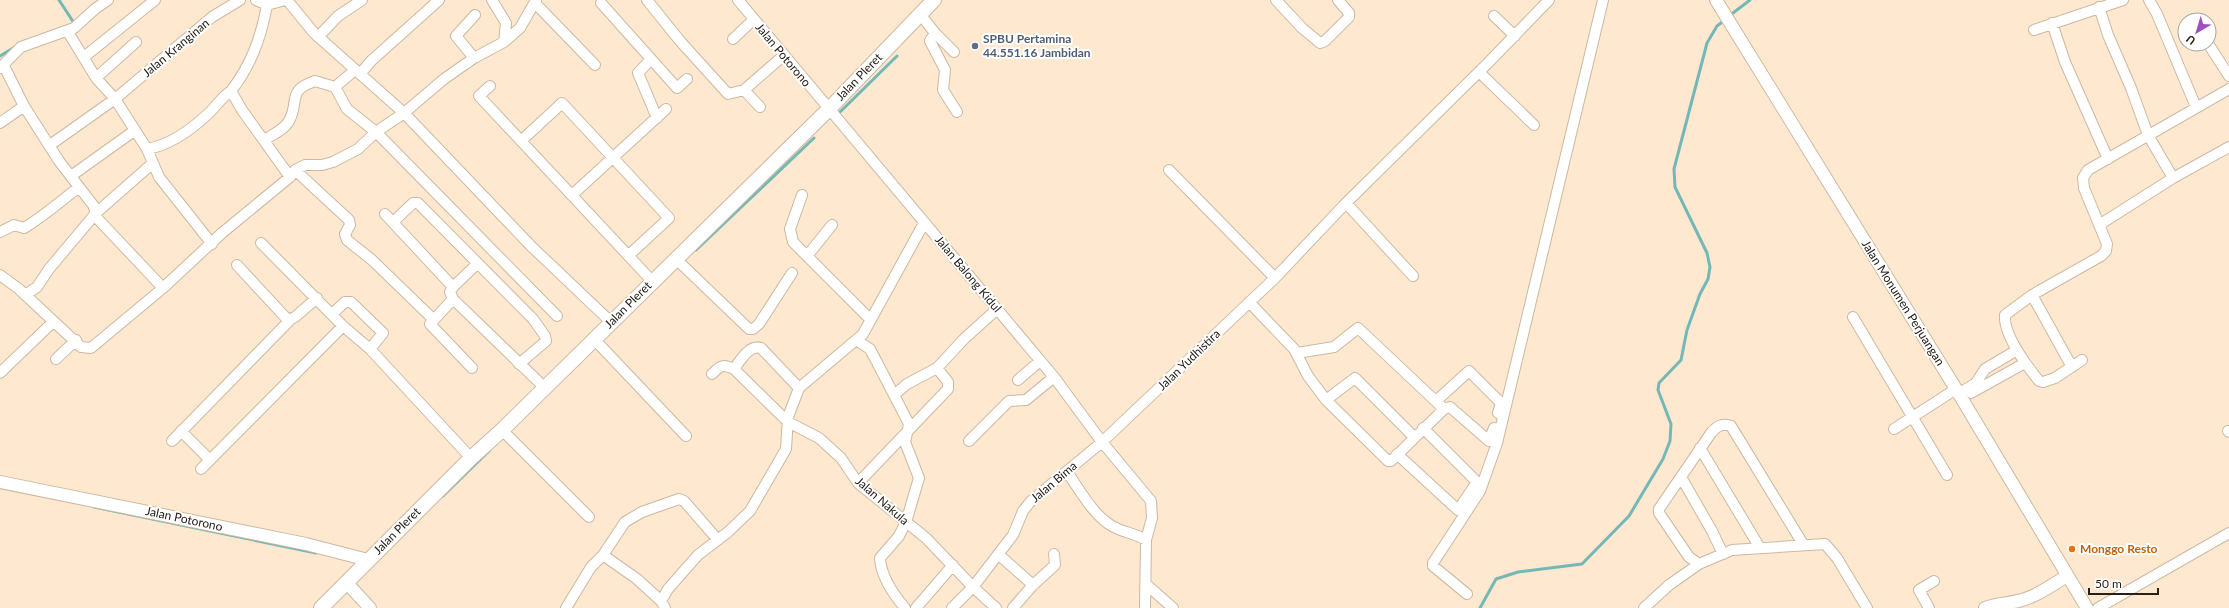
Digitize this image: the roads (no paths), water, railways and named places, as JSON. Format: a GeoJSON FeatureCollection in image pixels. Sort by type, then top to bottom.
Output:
{"type":"FeatureCollection","features":[{"type":"Feature","properties":{"kind":"main road","name":"Jalan Pleret"},"geometry":{"type":"LineString","coordinates":[[321,608],[471,458],[502,430],[675,258],[829,109],[934,0]]}},
{"type":"Feature","properties":{"kind":"street"},"geometry":{"type":"LineString","coordinates":[[108,0],[95,9],[78,26],[68,32],[21,47],[2,66],[24,106],[71,176],[93,205],[96,215],[163,288]]}},
{"type":"Feature","properties":{"kind":"street"},"geometry":{"type":"LineString","coordinates":[[84,57],[155,0]]}},
{"type":"Feature","properties":{"kind":"street","name":"Jalan Kranginan"},"geometry":{"type":"LineString","coordinates":[[50,145],[115,99],[212,17],[240,0]]}},
{"type":"Feature","properties":{"kind":"street"},"geometry":{"type":"LineString","coordinates":[[256,0],[267,6],[286,0],[318,37],[404,113],[531,246],[611,322]]}},
{"type":"Feature","properties":{"kind":"street"},"geometry":{"type":"LineString","coordinates":[[318,37],[338,16],[362,0]]}},
{"type":"Feature","properties":{"kind":"street"},"geometry":{"type":"LineString","coordinates":[[335,87],[371,61],[439,0]]}},
{"type":"Feature","properties":{"kind":"street"},"geometry":{"type":"LineString","coordinates":[[492,0],[506,23],[504,42]]}},
{"type":"Feature","properties":{"kind":"street"},"geometry":{"type":"LineString","coordinates":[[647,0],[680,41],[728,94],[744,90],[783,56]]}},
{"type":"Feature","properties":{"kind":"street","name":"Jalan Potorono"},"geometry":{"type":"LineString","coordinates":[[738,0],[783,56],[829,109]]}},
{"type":"Feature","properties":{"kind":"street"},"geometry":{"type":"LineString","coordinates":[[1276,0],[1320,43],[1326,41],[1349,17],[1349,13],[1338,0]]}},
{"type":"Feature","properties":{"kind":"street","name":"Jalan Yudhistira"},"geometry":{"type":"LineString","coordinates":[[1102,442],[1275,278],[1346,202],[1479,72],[1549,0]]}},
{"type":"Feature","properties":{"kind":"street"},"geometry":{"type":"LineString","coordinates":[[1467,594],[1433,566],[1433,563],[1480,491],[1496,443],[1603,0]]}},
{"type":"Feature","properties":{"kind":"street"},"geometry":{"type":"LineString","coordinates":[[2034,30],[2052,22],[2122,0]]}},
{"type":"Feature","properties":{"kind":"street"},"geometry":{"type":"LineString","coordinates":[[2149,0],[2157,14],[2196,107]]}},
{"type":"Feature","properties":{"kind":"street"},"geometry":{"type":"LineString","coordinates":[[0,276],[25,295],[53,322],[76,340],[81,347],[91,348],[163,288],[292,174],[305,164],[322,165],[344,157],[358,149],[376,132],[404,113],[428,92],[474,58],[504,42],[520,28],[536,2],[595,65]]}},
{"type":"Feature","properties":{"kind":"street"},"geometry":{"type":"LineString","coordinates":[[601,3],[677,88],[686,79]]}},
{"type":"Feature","properties":{"kind":"street","name":"Jalan Monumen Perjuangan"},"geometry":{"type":"LineString","coordinates":[[1717,3],[1958,394],[2087,608]]}},
{"type":"Feature","properties":{"kind":"street"},"geometry":{"type":"LineString","coordinates":[[147,149],[162,147],[170,143],[194,126],[222,97],[232,92],[246,73],[252,60],[262,29],[267,6]]}},
{"type":"Feature","properties":{"kind":"street"},"geometry":{"type":"LineString","coordinates":[[2099,7],[2108,35],[2131,88],[2148,135],[2173,178]]}},
{"type":"Feature","properties":{"kind":"street"},"geometry":{"type":"LineString","coordinates":[[920,14],[934,33],[954,52]]}},
{"type":"Feature","properties":{"kind":"street"},"geometry":{"type":"LineString","coordinates":[[474,58],[456,36],[475,15]]}},
{"type":"Feature","properties":{"kind":"street"},"geometry":{"type":"LineString","coordinates":[[1494,16],[1515,36]]}},
{"type":"Feature","properties":{"kind":"street"},"geometry":{"type":"LineString","coordinates":[[733,39],[754,20]]}},
{"type":"Feature","properties":{"kind":"street"},"geometry":{"type":"LineString","coordinates":[[2052,22],[2065,62],[2108,158]]}},
{"type":"Feature","properties":{"kind":"street"},"geometry":{"type":"LineString","coordinates":[[68,32],[96,78],[115,99],[134,131],[147,149],[159,177],[212,244]]}},
{"type":"Feature","properties":{"kind":"street"},"geometry":{"type":"LineString","coordinates":[[934,33],[930,41],[945,70],[943,90],[957,112]]}},
{"type":"Feature","properties":{"kind":"street"},"geometry":{"type":"LineString","coordinates":[[96,78],[136,42]]}},
{"type":"Feature","properties":{"kind":"street"},"geometry":{"type":"LineString","coordinates":[[2216,52],[2225,60],[2229,76]]}},
{"type":"Feature","properties":{"kind":"street"},"geometry":{"type":"LineString","coordinates":[[651,59],[638,73],[657,118]]}},
{"type":"Feature","properties":{"kind":"street"},"geometry":{"type":"LineString","coordinates":[[1479,72],[1534,125]]}},
{"type":"Feature","properties":{"kind":"street"},"geometry":{"type":"LineString","coordinates":[[264,140],[288,123],[293,112],[294,97],[300,88],[315,81],[335,87],[347,109],[376,132],[557,316]]}},
{"type":"Feature","properties":{"kind":"street"},"geometry":{"type":"LineString","coordinates":[[490,86],[479,96],[652,281]]}},
{"type":"Feature","properties":{"kind":"street"},"geometry":{"type":"LineString","coordinates":[[2082,360],[2055,378],[2043,382],[2039,381],[2017,350],[2004,322],[2005,315],[2009,310],[2032,295],[2101,256],[2106,251],[2106,244],[2084,188],[2083,178],[2088,170],[2229,89]]}},
{"type":"Feature","properties":{"kind":"street"},"geometry":{"type":"LineString","coordinates":[[744,90],[760,107]]}},
{"type":"Feature","properties":{"kind":"street"},"geometry":{"type":"LineString","coordinates":[[232,92],[242,110],[292,174],[349,220],[350,225],[345,234],[347,240],[372,260],[433,319]]}},
{"type":"Feature","properties":{"kind":"street"},"geometry":{"type":"LineString","coordinates":[[521,141],[562,102],[669,218],[629,255]]}},
{"type":"Feature","properties":{"kind":"street"},"geometry":{"type":"LineString","coordinates":[[0,123],[24,106]]}},
{"type":"Feature","properties":{"kind":"street"},"geometry":{"type":"LineString","coordinates":[[572,195],[666,109]]}},
{"type":"Feature","properties":{"kind":"street","name":"Jalan Balong Kidul"},"geometry":{"type":"LineString","coordinates":[[829,109],[1054,377],[1102,442],[1151,501],[1152,518],[1146,540],[1147,585],[1145,608]]}},
{"type":"Feature","properties":{"kind":"street"},"geometry":{"type":"LineString","coordinates":[[71,176],[134,131]]}},
{"type":"Feature","properties":{"kind":"street"},"geometry":{"type":"LineString","coordinates":[[2099,225],[2173,178],[2229,147]]}},
{"type":"Feature","properties":{"kind":"street"},"geometry":{"type":"LineString","coordinates":[[25,295],[37,287],[49,269],[96,215],[153,163]]}},
{"type":"Feature","properties":{"kind":"street"},"geometry":{"type":"LineString","coordinates":[[1169,170],[1275,278]]}},
{"type":"Feature","properties":{"kind":"street"},"geometry":{"type":"LineString","coordinates":[[0,232],[14,225],[24,228],[41,218],[51,207],[80,186]]}},
{"type":"Feature","properties":{"kind":"street"},"geometry":{"type":"LineString","coordinates":[[802,195],[790,229],[790,238],[870,319]]}},
{"type":"Feature","properties":{"kind":"street"},"geometry":{"type":"LineString","coordinates":[[1346,202],[1413,276]]}},
{"type":"Feature","properties":{"kind":"street"},"geometry":{"type":"LineString","coordinates":[[393,222],[413,203],[418,203],[533,319],[546,336],[546,341],[519,364]]}},
{"type":"Feature","properties":{"kind":"street"},"geometry":{"type":"LineString","coordinates":[[386,214],[453,287]]}},
{"type":"Feature","properties":{"kind":"street"},"geometry":{"type":"LineString","coordinates":[[603,555],[637,579],[662,605],[668,589],[698,555],[737,525],[750,510],[786,449],[788,417],[799,388],[863,334],[924,223]]}},
{"type":"Feature","properties":{"kind":"street"},"geometry":{"type":"LineString","coordinates":[[807,256],[832,226]]}},
{"type":"Feature","properties":{"kind":"street"},"geometry":{"type":"LineString","coordinates":[[261,243],[343,326],[370,349],[471,458]]}},
{"type":"Feature","properties":{"kind":"street"},"geometry":{"type":"LineString","coordinates":[[675,258],[749,329],[753,329],[760,324],[792,273]]}},
{"type":"Feature","properties":{"kind":"street"},"geometry":{"type":"LineString","coordinates":[[477,264],[453,287],[450,292],[453,299],[545,388]]}},
{"type":"Feature","properties":{"kind":"street"},"geometry":{"type":"LineString","coordinates":[[237,265],[286,318],[291,320]]}},
{"type":"Feature","properties":{"kind":"street"},"geometry":{"type":"LineString","coordinates":[[2032,295],[2072,367]]}},
{"type":"Feature","properties":{"kind":"street"},"geometry":{"type":"LineString","coordinates":[[172,441],[291,320],[317,298]]}},
{"type":"Feature","properties":{"kind":"street"},"geometry":{"type":"LineString","coordinates":[[453,299],[433,319],[430,325],[472,368]]}},
{"type":"Feature","properties":{"kind":"street"},"geometry":{"type":"LineString","coordinates":[[332,314],[345,302],[351,302],[383,333],[370,349]]}},
{"type":"Feature","properties":{"kind":"street"},"geometry":{"type":"LineString","coordinates":[[1248,302],[1297,353],[1308,376],[1326,400],[1388,461],[1391,460],[1444,409],[1450,407],[1489,441],[1501,404],[1469,371],[1436,402]]}},
{"type":"Feature","properties":{"kind":"street"},"geometry":{"type":"LineString","coordinates":[[894,395],[907,384],[937,368],[964,339],[997,309]]}},
{"type":"Feature","properties":{"kind":"street"},"geometry":{"type":"LineString","coordinates":[[1853,317],[1947,475]]}},
{"type":"Feature","properties":{"kind":"street"},"geometry":{"type":"LineString","coordinates":[[0,372],[53,322]]}},
{"type":"Feature","properties":{"kind":"street"},"geometry":{"type":"LineString","coordinates":[[201,469],[343,326]]}},
{"type":"Feature","properties":{"kind":"street"},"geometry":{"type":"LineString","coordinates":[[1297,353],[1334,347],[1358,328],[1444,409]]}},
{"type":"Feature","properties":{"kind":"street"},"geometry":{"type":"LineString","coordinates":[[594,339],[686,436]]}},
{"type":"Feature","properties":{"kind":"street"},"geometry":{"type":"LineString","coordinates":[[56,360],[76,340]]}},
{"type":"Feature","properties":{"kind":"street"},"geometry":{"type":"LineString","coordinates":[[856,340],[870,349],[907,418],[909,430],[905,442],[919,478],[906,522],[899,536],[880,558],[880,565],[892,592],[905,608]]}},
{"type":"Feature","properties":{"kind":"street"},"geometry":{"type":"LineString","coordinates":[[712,374],[720,366],[725,365],[734,369],[751,349],[757,347],[761,348],[799,388]]}},
{"type":"Feature","properties":{"kind":"street"},"geometry":{"type":"LineString","coordinates":[[1958,394],[1976,383],[1985,369],[2017,350]]}},
{"type":"Feature","properties":{"kind":"street"},"geometry":{"type":"LineString","coordinates":[[1018,380],[1040,361]]}},
{"type":"Feature","properties":{"kind":"street"},"geometry":{"type":"LineString","coordinates":[[1894,429],[1912,417],[2025,363]]}},
{"type":"Feature","properties":{"kind":"street"},"geometry":{"type":"LineString","coordinates":[[858,483],[948,389],[948,382],[937,368]]}},
{"type":"Feature","properties":{"kind":"street","name":"Jalan Nakula"},"geometry":{"type":"LineString","coordinates":[[734,369],[788,422],[819,438],[841,458],[858,483],[906,522],[953,565],[973,587],[996,608]]}},
{"type":"Feature","properties":{"kind":"street"},"geometry":{"type":"LineString","coordinates":[[969,441],[1009,401],[1026,400],[1054,377]]}},
{"type":"Feature","properties":{"kind":"street"},"geometry":{"type":"LineString","coordinates":[[1326,400],[1355,378],[1414,438]]}},
{"type":"Feature","properties":{"kind":"street"},"geometry":{"type":"LineString","coordinates":[[1698,564],[1689,557],[1659,513],[1661,504],[1700,448],[1717,427],[1725,424],[1731,426],[1803,544]]}},
{"type":"Feature","properties":{"kind":"street"},"geometry":{"type":"LineString","coordinates":[[1397,454],[1458,510],[1477,482],[1423,428]]}},
{"type":"Feature","properties":{"kind":"street"},"geometry":{"type":"LineString","coordinates":[[502,430],[589,517]]}},
{"type":"Feature","properties":{"kind":"street"},"geometry":{"type":"LineString","coordinates":[[181,431],[210,460]]}},
{"type":"Feature","properties":{"kind":"street","name":"Jalan Bima"},"geometry":{"type":"LineString","coordinates":[[952,608],[973,587],[1013,535],[1023,511],[1031,501],[1102,442]]}},
{"type":"Feature","properties":{"kind":"street"},"geometry":{"type":"LineString","coordinates":[[1700,448],[1760,548]]}},
{"type":"Feature","properties":{"kind":"street"},"geometry":{"type":"LineString","coordinates":[[1067,472],[1102,518],[1124,532],[1136,533],[1146,540]]}},
{"type":"Feature","properties":{"kind":"street"},"geometry":{"type":"LineString","coordinates":[[1680,477],[1712,531],[1723,554]]}},
{"type":"Feature","properties":{"kind":"street","name":"Jalan Potorono"},"geometry":{"type":"LineString","coordinates":[[0,482],[306,544],[368,560]]}},
{"type":"Feature","properties":{"kind":"street"},"geometry":{"type":"LineString","coordinates":[[566,608],[591,567],[603,555],[626,522],[642,512],[679,499],[684,501],[718,540]]}},
{"type":"Feature","properties":{"kind":"street"},"geometry":{"type":"LineString","coordinates":[[2098,608],[2229,533]]}},
{"type":"Feature","properties":{"kind":"street"},"geometry":{"type":"LineString","coordinates":[[1644,608],[1669,585],[1698,564],[1723,554],[1739,549],[1821,543],[1828,546],[1867,608]]}},
{"type":"Feature","properties":{"kind":"street"},"geometry":{"type":"LineString","coordinates":[[998,554],[1033,585]]}},
{"type":"Feature","properties":{"kind":"street"},"geometry":{"type":"LineString","coordinates":[[1013,608],[1033,585],[1055,565],[1054,554]]}},
{"type":"Feature","properties":{"kind":"street"},"geometry":{"type":"LineString","coordinates":[[916,608],[953,565]]}},
{"type":"Feature","properties":{"kind":"street"},"geometry":{"type":"LineString","coordinates":[[1984,608],[1994,604],[2022,600],[2036,595],[2067,576]]}},
{"type":"Feature","properties":{"kind":"street"},"geometry":{"type":"LineString","coordinates":[[1929,608],[1919,590],[1934,581]]}},
{"type":"Feature","properties":{"kind":"street"},"geometry":{"type":"LineString","coordinates":[[346,582],[370,608]]}},
{"type":"Feature","properties":{"kind":"street"},"geometry":{"type":"LineString","coordinates":[[1147,585],[1173,608]]}},
{"type":"Feature","properties":{"kind":"waterway"},"geometry":{"type":"LineString","coordinates":[[59,0],[74,23]]}},
{"type":"Feature","properties":{"kind":"waterway"},"geometry":{"type":"LineString","coordinates":[[1729,16],[1750,0]]}},
{"type":"Feature","properties":{"kind":"waterway"},"geometry":{"type":"LineString","coordinates":[[1480,608],[1496,579],[1518,572],[1582,564],[1629,516],[1663,459],[1670,441],[1671,424],[1658,390],[1659,383],[1681,360],[1687,330],[1700,294],[1708,279],[1710,267],[1707,253],[1675,187],[1674,169],[1707,43],[1717,26],[1725,20]]}},
{"type":"Feature","properties":{"kind":"waterway"},"geometry":{"type":"LineString","coordinates":[[0,56],[15,47]]}},
{"type":"Feature","properties":{"kind":"waterway"},"geometry":{"type":"LineString","coordinates":[[840,112],[897,56]]}},
{"type":"Feature","properties":{"kind":"waterway"},"geometry":{"type":"LineString","coordinates":[[696,250],[814,138]]}},
{"type":"Feature","properties":{"kind":"waterway"},"geometry":{"type":"LineString","coordinates":[[443,496],[489,451]]}},
{"type":"Feature","properties":{"kind":"waterway"},"geometry":{"type":"LineString","coordinates":[[94,507],[316,553]]}},
{"type":"Feature","properties":{"kind":"place","name":"SPBU Pertamina 44.551.16 Jambidan"},"geometry":{"type":"Point","coordinates":[975,46]}},
{"type":"Feature","properties":{"kind":"place","name":"Monggo Resto"},"geometry":{"type":"Point","coordinates":[2072,549]}}]}
